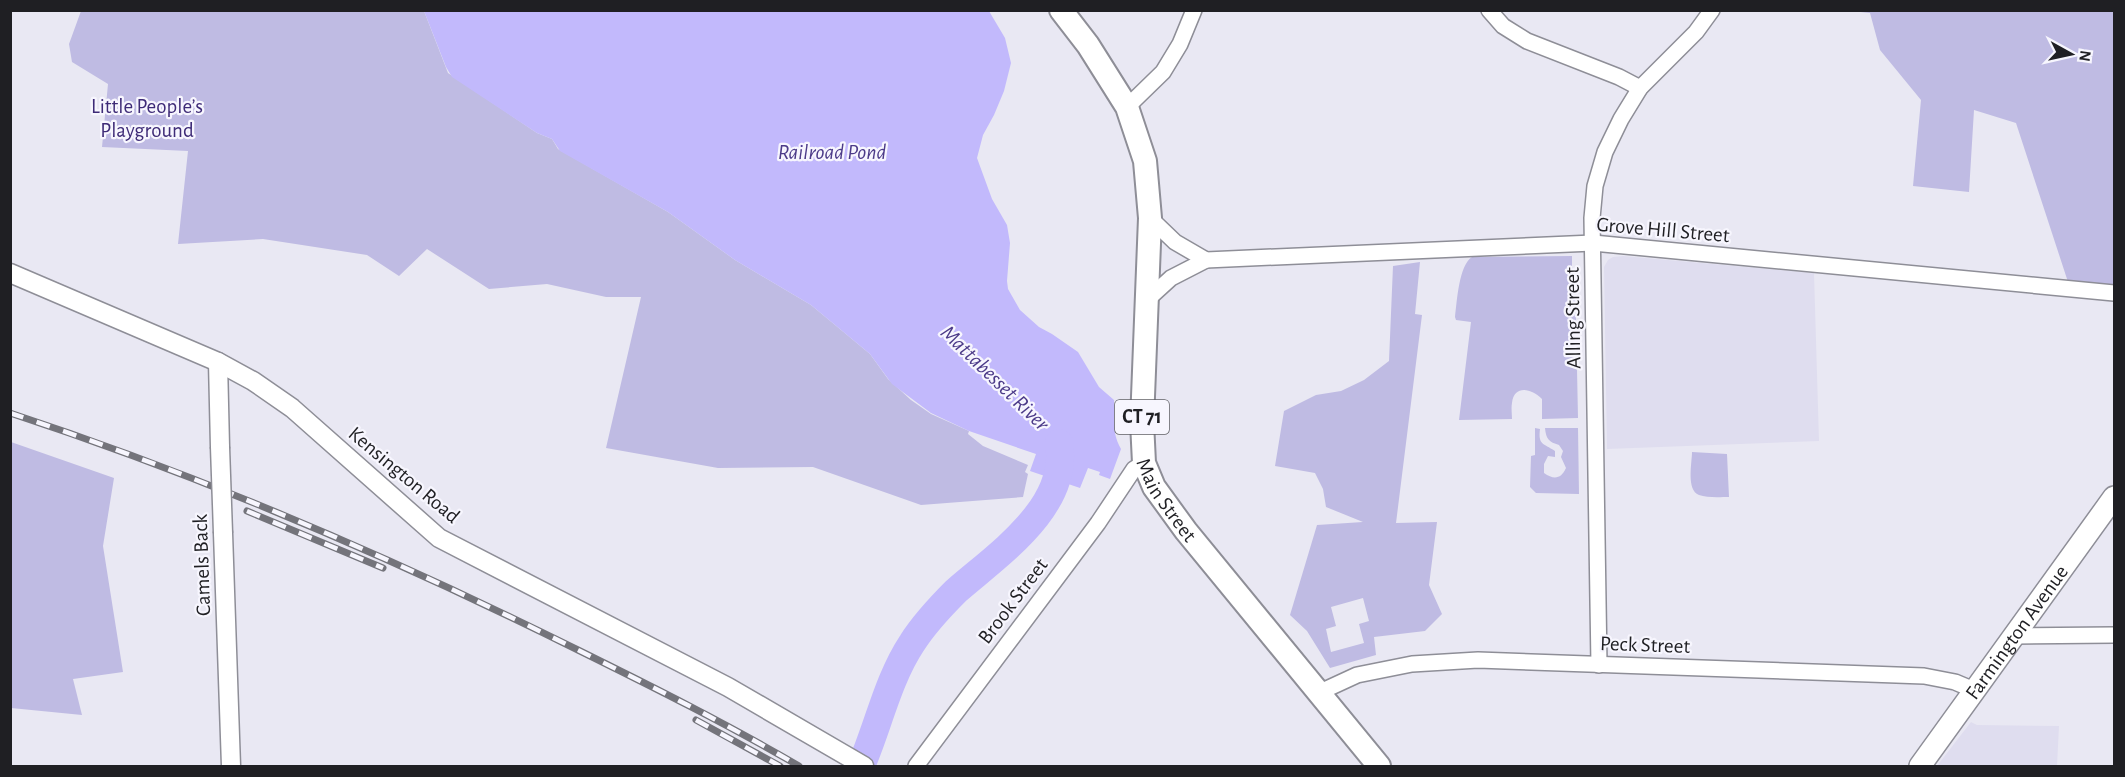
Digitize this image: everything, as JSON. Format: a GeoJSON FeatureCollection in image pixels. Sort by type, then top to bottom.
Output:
{"type":"FeatureCollection","features":[{"type":"Feature","properties":{"kind":"main road","name":"Main Street"},"geometry":{"type":"LineString","coordinates":[[1061,10],[1088,45],[1126,107],[1145,161],[1150,218],[1142,422],[1144,463],[1154,487],[1186,531],[1378,766]]}},
{"type":"Feature","properties":{"kind":"main road","name":"Farmington Avenue"},"geometry":{"type":"LineString","coordinates":[[1920,766],[2115,497]]}},
{"type":"Feature","properties":{"kind":"street"},"geometry":{"type":"LineString","coordinates":[[1126,107],[1163,72],[1180,44],[1194,10]]}},
{"type":"Feature","properties":{"kind":"street"},"geometry":{"type":"LineString","coordinates":[[1489,10],[1503,26],[1527,41],[1618,76],[1640,88]]}},
{"type":"Feature","properties":{"kind":"street","name":"Alling Street"},"geometry":{"type":"LineString","coordinates":[[1599,665],[1592,218],[1597,178],[1612,137],[1640,88],[1696,32],[1712,10]]}},
{"type":"Feature","properties":{"kind":"street"},"geometry":{"type":"LineString","coordinates":[[1150,218],[1175,242],[1206,260]]}},
{"type":"Feature","properties":{"kind":"street","name":"Grove Hill Street"},"geometry":{"type":"LineString","coordinates":[[1148,299],[1171,278],[1206,260],[1593,243],[2115,293]]}},
{"type":"Feature","properties":{"kind":"street","name":"Kensington Road"},"geometry":{"type":"LineString","coordinates":[[10,273],[218,362],[273,393],[439,538],[728,687],[864,766]]}},
{"type":"Feature","properties":{"kind":"street","name":"Camels Back"},"geometry":{"type":"LineString","coordinates":[[218,362],[231,766]]}},
{"type":"Feature","properties":{"kind":"street","name":"Brook Street"},"geometry":{"type":"LineString","coordinates":[[916,766],[1098,523],[1134,469],[1144,463]]}},
{"type":"Feature","properties":{"kind":"street"},"geometry":{"type":"LineString","coordinates":[[2016,636],[2115,635]]}},
{"type":"Feature","properties":{"kind":"street","name":"Peck Street"},"geometry":{"type":"LineString","coordinates":[[1318,693],[1357,675],[1412,664],[1478,660],[1924,675],[1955,682],[1974,690]]}},
{"type":"Feature","properties":{"kind":"shaded area"},"geometry":{"type":"Polygon","coordinates":[[[1613,257],[1814,273],[1819,441],[1607,449],[1604,267],[1613,257]]]}},
{"type":"Feature","properties":{"kind":"shaded area"},"geometry":{"type":"Polygon","coordinates":[[[1971,722],[1977,725],[2059,726],[2057,766],[1937,766],[1971,722]]]}},
{"type":"Feature","properties":{"kind":"green space","name":"Little People’s Playground"},"geometry":{"type":"Polygon","coordinates":[[[81,11],[424,11],[448,73],[537,133],[552,139],[558,149],[668,212],[735,260],[811,305],[870,354],[888,379],[931,414],[969,431],[968,434],[983,446],[1028,465],[1025,472],[1028,474],[1023,497],[921,505],[813,467],[718,468],[606,448],[641,297],[606,297],[547,284],[489,289],[427,249],[399,276],[367,255],[263,239],[178,244],[188,151],[102,147],[108,84],[72,62],[69,44],[81,11]]]}},
{"type":"Feature","properties":{"kind":"green space"},"geometry":{"type":"Polygon","coordinates":[[[1851,11],[2114,11],[2114,285],[2068,282],[2016,123],[1974,110],[1969,192],[1913,186],[1921,100],[1880,50],[1870,13],[1851,11]]]}},
{"type":"Feature","properties":{"kind":"green space"},"geometry":{"type":"Polygon","coordinates":[[[1572,256],[1572,267],[1575,272],[1578,418],[1542,419],[1542,399],[1533,392],[1524,390],[1519,391],[1513,397],[1512,419],[1459,420],[1471,322],[1456,320],[1455,317],[1459,284],[1468,261],[1472,257],[1572,256]]]}},
{"type":"Feature","properties":{"kind":"green space"},"geometry":{"type":"Polygon","coordinates":[[[1420,262],[1415,314],[1422,315],[1396,523],[1437,522],[1429,585],[1442,614],[1425,631],[1374,637],[1376,655],[1330,668],[1307,631],[1290,615],[1317,525],[1363,522],[1326,507],[1323,489],[1315,473],[1275,466],[1284,411],[1316,395],[1341,391],[1364,380],[1389,361],[1393,266],[1420,262]],[[1363,598],[1331,607],[1336,626],[1326,629],[1331,652],[1364,643],[1359,624],[1369,621],[1363,598]]]}},
{"type":"Feature","properties":{"kind":"green space"},"geometry":{"type":"Polygon","coordinates":[[[1535,428],[1540,429],[1542,443],[1555,451],[1555,457],[1548,456],[1544,464],[1544,473],[1554,477],[1562,474],[1566,468],[1561,457],[1563,451],[1559,445],[1549,440],[1545,428],[1578,428],[1579,494],[1536,493],[1530,487],[1531,456],[1535,455],[1535,428]]]}},
{"type":"Feature","properties":{"kind":"green space"},"geometry":{"type":"Polygon","coordinates":[[[11,442],[114,478],[103,546],[123,672],[73,679],[82,715],[11,708],[11,442]]]}},
{"type":"Feature","properties":{"kind":"green space"},"geometry":{"type":"Polygon","coordinates":[[[1692,452],[1727,454],[1729,497],[1706,497],[1695,492],[1691,482],[1692,452]]]}},
{"type":"Feature","properties":{"kind":"water","name":"Railroad Pond"},"geometry":{"type":"Polygon","coordinates":[[[424,11],[989,11],[1005,38],[1011,63],[1004,91],[983,135],[977,158],[992,199],[1007,225],[1010,243],[1008,289],[1020,310],[1039,327],[1078,352],[1099,387],[1114,400],[1115,431],[1121,449],[1110,479],[1088,468],[1080,488],[1030,471],[1036,454],[969,431],[931,413],[892,384],[870,354],[811,305],[735,260],[668,212],[560,151],[552,139],[537,133],[452,77],[424,11]]]}},
{"type":"Feature","properties":{"kind":"waterway","name":"Mattabesset River"},"geometry":{"type":"LineString","coordinates":[[861,766],[896,672],[912,643],[927,622],[950,597],[1010,545],[1042,508],[1053,488],[1059,466],[1059,443]]}},
{"type":"Feature","properties":{"kind":"railway"},"geometry":{"type":"LineString","coordinates":[[10,413],[155,464],[369,552],[509,616],[606,664],[799,766]]}},
{"type":"Feature","properties":{"kind":"railway"},"geometry":{"type":"LineString","coordinates":[[247,511],[383,568]]}},
{"type":"Feature","properties":{"kind":"railway"},"geometry":{"type":"LineString","coordinates":[[696,720],[780,766]]}}]}
